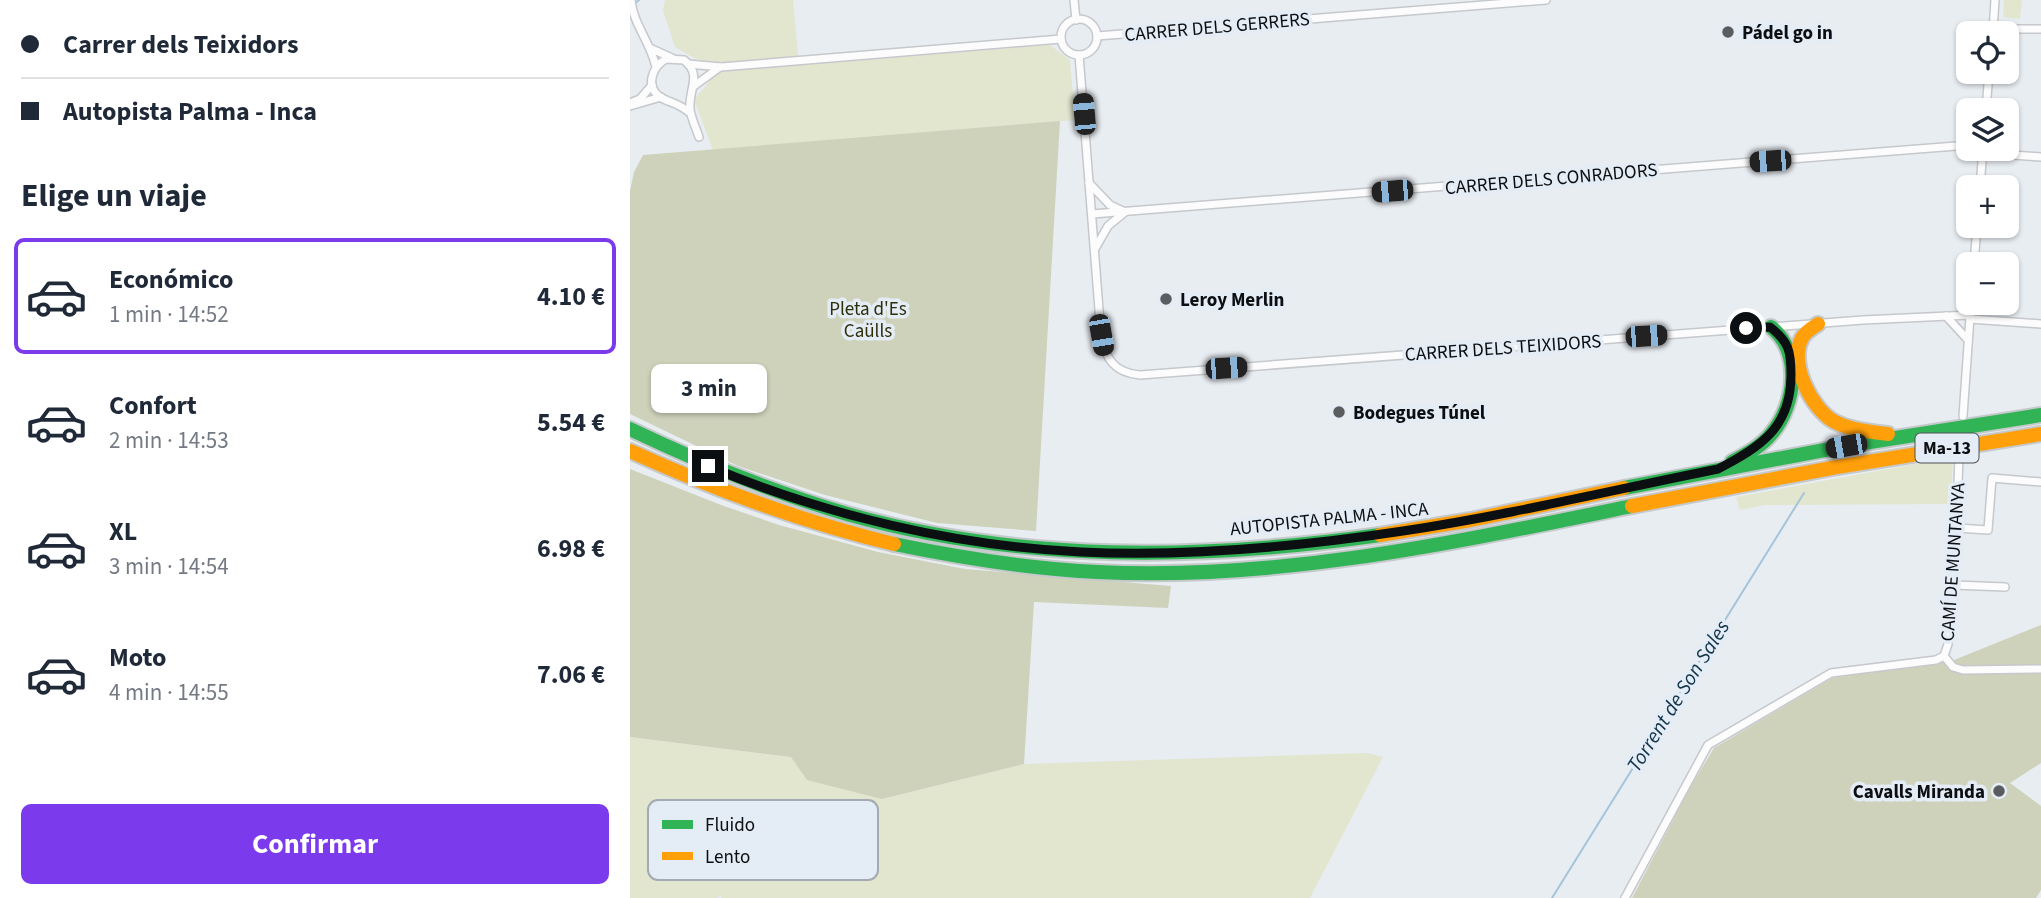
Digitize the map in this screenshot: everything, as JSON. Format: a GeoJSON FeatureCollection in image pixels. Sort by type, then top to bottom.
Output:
{"type":"FeatureCollection","features":[{"type":"Feature","properties":{"kind":"highway"},"geometry":{"type":"LineString","coordinates":[[1818,324],[1805,334],[1799,348],[1802,378],[1816,406],[1828,418],[1842,425],[1903,436]]}},
{"type":"Feature","properties":{"kind":"highway"},"geometry":{"type":"LineString","coordinates":[[1718,469],[1766,440],[1779,425],[1787,408],[1791,392],[1790,353],[1786,342],[1770,327]]}},
{"type":"Feature","properties":{"kind":"highway","name":"AUTOPISTA PALMA - INCA"},"geometry":{"type":"LineString","coordinates":[[630,429],[758,486],[864,518],[971,540],[1081,552],[1154,553],[1215,550],[1402,531],[1508,513],[1718,469],[2041,415]]}},
{"type":"Feature","properties":{"kind":"highway"},"geometry":{"type":"LineString","coordinates":[[630,420],[646,429],[657,443]]}},
{"type":"Feature","properties":{"kind":"highway","name":"AUTOPISTA PALMA - INCA"},"geometry":{"type":"LineString","coordinates":[[630,450],[664,467],[785,514],[904,547],[1018,566],[1165,574],[1275,568],[1411,550],[1812,471],[2041,434]]}},
{"type":"Feature","properties":{"kind":"highway"},"geometry":{"type":"LineString","coordinates":[[630,460],[664,467]]}},
{"type":"Feature","properties":{"kind":"street"},"geometry":{"type":"LineString","coordinates":[[631,0],[632,12],[652,49],[656,66]]}},
{"type":"Feature","properties":{"kind":"street"},"geometry":{"type":"LineString","coordinates":[[1074,0],[1076,20]]}},
{"type":"Feature","properties":{"kind":"street","name":"CARRER DELS GERRERS"},"geometry":{"type":"LineString","coordinates":[[1097,36],[1494,2],[1546,0]]}},
{"type":"Feature","properties":{"kind":"street"},"geometry":{"type":"LineString","coordinates":[[1994,21],[1995,0]]}},
{"type":"Feature","properties":{"kind":"street"},"geometry":{"type":"LineString","coordinates":[[1076,20],[1087,21],[1097,36],[1094,47],[1079,55],[1065,48],[1061,39],[1063,29],[1076,20]]}},
{"type":"Feature","properties":{"kind":"street"},"geometry":{"type":"LineString","coordinates":[[2019,30],[2041,29]]}},
{"type":"Feature","properties":{"kind":"street"},"geometry":{"type":"LineString","coordinates":[[652,49],[688,64],[721,66],[1061,39]]}},
{"type":"Feature","properties":{"kind":"street"},"geometry":{"type":"LineString","coordinates":[[1079,55],[1095,251]]}},
{"type":"Feature","properties":{"kind":"street"},"geometry":{"type":"LineString","coordinates":[[661,97],[651,79],[656,66],[672,58]]}},
{"type":"Feature","properties":{"kind":"street"},"geometry":{"type":"LineString","coordinates":[[688,64],[694,74],[690,113],[699,138]]}},
{"type":"Feature","properties":{"kind":"street"},"geometry":{"type":"LineString","coordinates":[[674,101],[682,99],[721,66]]}},
{"type":"Feature","properties":{"kind":"street"},"geometry":{"type":"LineString","coordinates":[[630,104],[640,99],[652,85]]}},
{"type":"Feature","properties":{"kind":"street"},"geometry":{"type":"LineString","coordinates":[[630,104],[661,97],[674,101],[690,113]]}},
{"type":"Feature","properties":{"kind":"street","name":"CARRER DELS CONRADORS"},"geometry":{"type":"LineString","coordinates":[[1092,214],[1956,146]]}},
{"type":"Feature","properties":{"kind":"street"},"geometry":{"type":"LineString","coordinates":[[2019,155],[2041,157]]}},
{"type":"Feature","properties":{"kind":"street"},"geometry":{"type":"LineString","coordinates":[[1089,183],[1110,205],[1125,212],[1108,226],[1095,251]]}},
{"type":"Feature","properties":{"kind":"street","name":"CARRER DELS TEIXIDORS"},"geometry":{"type":"LineString","coordinates":[[1095,251],[1103,349],[1117,368],[1128,374],[1140,375],[1946,316],[2041,324]]}},
{"type":"Feature","properties":{"kind":"street"},"geometry":{"type":"LineString","coordinates":[[1946,316],[1968,340]]}},
{"type":"Feature","properties":{"kind":"street"},"geometry":{"type":"LineString","coordinates":[[1964,416],[1970,317]]}},
{"type":"Feature","properties":{"kind":"street","name":"CAMÍ DE MUNTANYA"},"geometry":{"type":"LineString","coordinates":[[1625,898],[1708,745],[1831,673],[1937,660],[1944,656],[1948,644],[1954,585],[1959,457]]}},
{"type":"Feature","properties":{"kind":"street"},"geometry":{"type":"LineString","coordinates":[[1957,528],[1989,530],[1992,478],[2041,482]]}},
{"type":"Feature","properties":{"kind":"street"},"geometry":{"type":"LineString","coordinates":[[1954,585],[2005,587]]}},
{"type":"Feature","properties":{"kind":"street"},"geometry":{"type":"LineString","coordinates":[[1944,656],[1953,667],[1963,670],[2041,668]]}},
{"type":"Feature","properties":{"kind":"green space"},"geometry":{"type":"Polygon","coordinates":[[[665,0],[793,0],[799,64],[1050,45],[1070,60],[1075,120],[713,150],[694,100],[721,67],[694,58],[675,47],[663,11],[665,0]]]}},
{"type":"Feature","properties":{"kind":"green space"},"geometry":{"type":"Polygon","coordinates":[[[2004,0],[2022,0],[2020,19],[2003,17],[2004,0]]]}},
{"type":"Feature","properties":{"kind":"green space","name":"Pleta d'Es Caülls"},"geometry":{"type":"Polygon","coordinates":[[[1060,121],[1036,531],[937,523],[825,495],[738,466],[630,414],[630,191],[634,172],[643,155],[1060,121]]]}},
{"type":"Feature","properties":{"kind":"green space"},"geometry":{"type":"Polygon","coordinates":[[[1953,457],[1951,504],[1765,505],[1740,510],[1736,497],[1953,457]]]}},
{"type":"Feature","properties":{"kind":"green space"},"geometry":{"type":"Polygon","coordinates":[[[630,469],[779,525],[878,552],[965,569],[1171,586],[1168,608],[1034,602],[1024,764],[882,799],[807,780],[791,757],[630,737],[630,469]]]}},
{"type":"Feature","properties":{"kind":"green space"},"geometry":{"type":"Polygon","coordinates":[[[2041,625],[2041,763],[2010,783],[2041,806],[2041,890],[2036,898],[1632,898],[1714,748],[1832,678],[1954,660],[2041,625]]]}},
{"type":"Feature","properties":{"kind":"green space"},"geometry":{"type":"Polygon","coordinates":[[[630,737],[791,757],[882,799],[1024,764],[1367,753],[1383,757],[1310,898],[630,898],[630,737]]]}},
{"type":"Feature","properties":{"kind":"waterway"},"geometry":{"type":"LineString","coordinates":[[634,4],[639,0]]}},
{"type":"Feature","properties":{"kind":"waterway","name":"Torrent de Son Sales"},"geometry":{"type":"LineString","coordinates":[[1552,898],[1804,493]]}},
{"type":"Feature","properties":{"kind":"traffic: fast"},"geometry":{"type":"LineString","coordinates":[[1732,462],[1768,438],[1786,408],[1792,379],[1791,364],[1788,350],[1771,327]]}},
{"type":"Feature","properties":{"kind":"traffic: fast"},"geometry":{"type":"LineString","coordinates":[[1624,488],[1851,445],[2041,415]]}},
{"type":"Feature","properties":{"kind":"traffic: fast"},"geometry":{"type":"LineString","coordinates":[[630,429],[737,476],[847,514],[913,530],[979,541],[1045,549],[1179,552],[1247,549],[1380,535]]}},
{"type":"Feature","properties":{"kind":"traffic: fast"},"geometry":{"type":"LineString","coordinates":[[894,544],[996,562],[1072,571],[1233,571],[1367,556],[1632,506]]}},
{"type":"Feature","properties":{"kind":"traffic: slow"},"geometry":{"type":"LineString","coordinates":[[1818,324],[1803,336],[1798,348],[1800,372],[1811,397],[1826,416],[1835,422],[1854,429],[1888,434]]}},
{"type":"Feature","properties":{"kind":"traffic: slow"},"geometry":{"type":"LineString","coordinates":[[1632,506],[1837,467],[2041,434]]}},
{"type":"Feature","properties":{"kind":"traffic: slow"},"geometry":{"type":"LineString","coordinates":[[630,451],[760,504],[826,526],[894,544]]}},
{"type":"Feature","properties":{"kind":"traffic: slow"},"geometry":{"type":"LineString","coordinates":[[1380,535],[1471,520],[1624,488]]}},
{"type":"Feature","properties":{"kind":"place","name":"Pádel go in"},"geometry":{"type":"Point","coordinates":[1728,32]}},
{"type":"Feature","properties":{"kind":"place","name":"Leroy Merlin"},"geometry":{"type":"Point","coordinates":[1166,299]}},
{"type":"Feature","properties":{"kind":"place","name":"Bodegues Túnel"},"geometry":{"type":"Point","coordinates":[1339,412]}},
{"type":"Feature","properties":{"kind":"place","name":"Cavalls Miranda"},"geometry":{"type":"Point","coordinates":[1999,791]}},
{"type":"Feature","properties":{"kind":"route"},"geometry":{"type":"LineString","coordinates":[[708,466],[758,486],[864,518],[935,534],[1044,549],[1154,553],[1301,543],[1402,531],[1502,514],[1718,469],[1736,460],[1766,440],[1779,425],[1791,392],[1790,353],[1786,342],[1770,327],[1746,328]]}}]}
